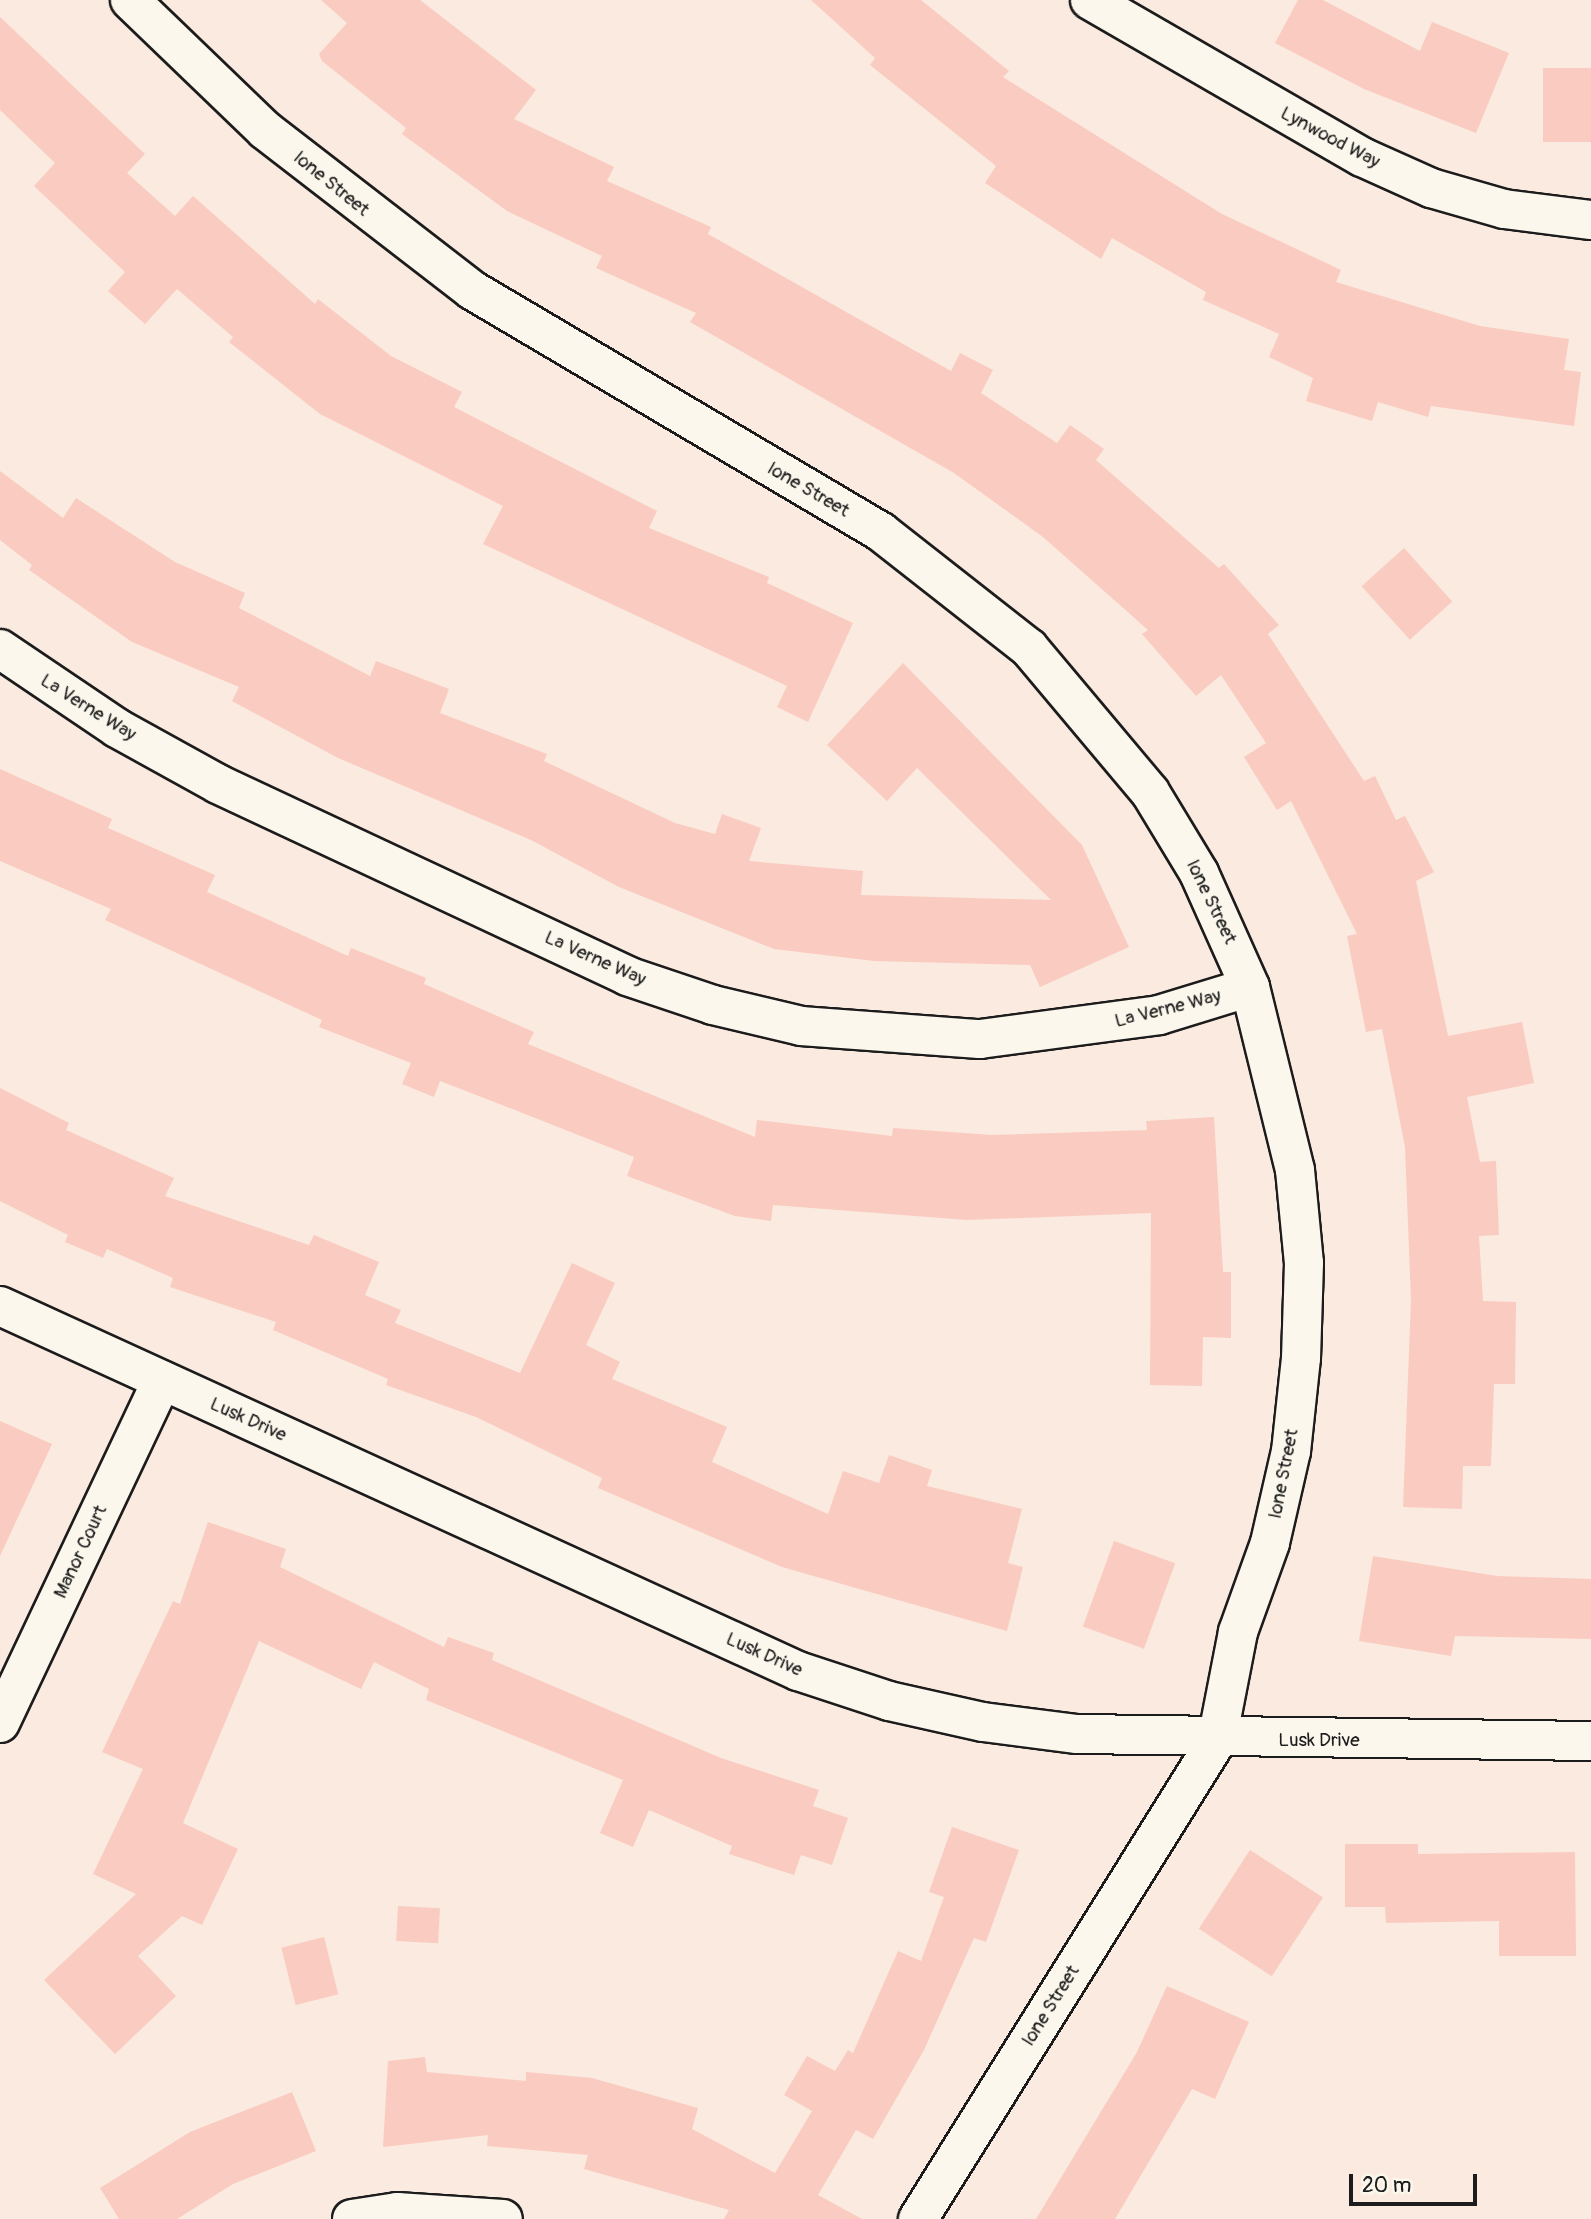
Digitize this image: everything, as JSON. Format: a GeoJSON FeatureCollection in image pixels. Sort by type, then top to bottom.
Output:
{"type":"FeatureCollection","features":[{"type":"Feature","properties":{"kind":"street","name":"Ione Street"},"geometry":{"type":"LineString","coordinates":[[130,0],[265,130],[401,239],[566,351],[881,532],[1029,648],[1150,792],[1199,873],[1250,987],[1295,1170],[1304,1264],[1301,1358],[1291,1451],[1270,1543],[1238,1632],[1217,1740],[918,2219]]}},
{"type":"Feature","properties":{"kind":"street","name":"Lynwood Way"},"geometry":{"type":"LineString","coordinates":[[1090,0],[1385,168],[1504,209],[1591,220]]}},
{"type":"Feature","properties":{"kind":"street","name":"La Verne Way"},"geometry":{"type":"LineString","coordinates":[[0,649],[117,728],[218,784],[627,976],[713,1005],[827,1029],[980,1039],[1146,1017],[1250,987]]}},
{"type":"Feature","properties":{"kind":"street","name":"Lusk Drive"},"geometry":{"type":"LineString","coordinates":[[0,1306],[798,1671],[983,1723],[1217,1740],[1591,1741]]}},
{"type":"Feature","properties":{"kind":"street","name":"Manor Court"},"geometry":{"type":"LineString","coordinates":[[0,1723],[162,1380]]}},
{"type":"Feature","properties":{"kind":"street"},"geometry":{"type":"LineString","coordinates":[[352,2219],[397,2211],[503,2219]]}},
{"type":"Feature","properties":{"kind":"building"},"geometry":{"type":"Polygon","coordinates":[[[321,0],[420,0],[536,90],[514,119],[614,167],[607,181],[711,227],[708,234],[951,371],[960,353],[993,370],[981,393],[1057,443],[1070,425],[1104,449],[1096,460],[1219,568],[1224,564],[1279,625],[1268,634],[1364,781],[1375,776],[1396,820],[1405,816],[1434,872],[1416,881],[1448,1036],[1522,1022],[1534,1083],[1467,1097],[1480,1162],[1496,1161],[1499,1235],[1479,1236],[1483,1301],[1516,1302],[1515,1384],[1494,1384],[1491,1466],[1463,1466],[1462,1509],[1403,1507],[1411,1300],[1405,1147],[1382,1029],[1366,1032],[1347,936],[1357,934],[1291,801],[1277,810],[1244,757],[1266,743],[1221,675],[1196,696],[1142,634],[1148,630],[1043,537],[954,473],[690,322],[696,313],[596,268],[602,256],[507,211],[402,134],[406,128],[322,61],[319,54],[347,23],[321,0]]]}},
{"type":"Feature","properties":{"kind":"building"},"geometry":{"type":"Polygon","coordinates":[[[811,0],[921,0],[1009,71],[1003,77],[1222,214],[1341,270],[1336,282],[1480,326],[1569,339],[1564,370],[1581,372],[1574,426],[1431,406],[1428,417],[1378,402],[1372,421],[1306,401],[1313,378],[1269,357],[1279,334],[1203,300],[1206,292],[1112,238],[1101,259],[985,183],[996,166],[870,65],[875,58],[811,0]]]}},
{"type":"Feature","properties":{"kind":"building"},"geometry":{"type":"Polygon","coordinates":[[[1298,0],[1323,0],[1420,51],[1432,22],[1509,53],[1476,133],[1364,89],[1275,43],[1298,0]]]}},
{"type":"Feature","properties":{"kind":"building"},"geometry":{"type":"Polygon","coordinates":[[[0,17],[145,154],[127,173],[175,216],[193,196],[315,304],[318,299],[391,356],[462,392],[454,407],[657,511],[649,528],[769,577],[767,583],[853,623],[808,722],[777,707],[787,686],[483,544],[503,506],[320,414],[229,342],[233,337],[177,289],[145,324],[108,291],[125,272],[34,186],[55,163],[0,110],[0,17]]]}},
{"type":"Feature","properties":{"kind":"building"},"geometry":{"type":"Polygon","coordinates":[[[1543,68],[1591,68],[1591,142],[1543,142],[1543,68]]]}},
{"type":"Feature","properties":{"kind":"building"},"geometry":{"type":"Polygon","coordinates":[[[0,471],[63,518],[76,498],[175,562],[245,593],[239,608],[370,676],[376,661],[449,689],[440,713],[547,754],[544,761],[675,823],[715,834],[722,814],[761,828],[749,861],[863,871],[861,895],[1051,900],[917,768],[887,801],[827,745],[903,663],[1082,845],[1129,947],[1040,987],[1030,965],[874,961],[774,949],[619,887],[531,840],[338,758],[232,701],[239,687],[132,642],[29,570],[32,565],[0,540],[0,471]]]}},
{"type":"Feature","properties":{"kind":"building"},"geometry":{"type":"Polygon","coordinates":[[[1404,548],[1452,602],[1410,640],[1362,586],[1404,548]]]}},
{"type":"Feature","properties":{"kind":"building"},"geometry":{"type":"Polygon","coordinates":[[[0,769],[112,819],[108,828],[215,875],[207,892],[348,956],[351,948],[426,978],[424,984],[534,1032],[528,1044],[755,1137],[757,1120],[892,1136],[893,1128],[992,1135],[1147,1130],[1146,1121],[1214,1117],[1223,1272],[1231,1272],[1231,1338],[1203,1337],[1202,1386],[1150,1385],[1151,1213],[967,1220],[773,1205],[771,1221],[735,1216],[627,1176],[634,1157],[440,1081],[434,1097],[402,1084],[411,1063],[319,1027],[322,1020],[105,920],[111,909],[0,861],[0,769]]]}},
{"type":"Feature","properties":{"kind":"building"},"geometry":{"type":"Polygon","coordinates":[[[0,1088],[69,1123],[66,1130],[174,1178],[165,1196],[309,1245],[314,1235],[379,1262],[365,1295],[401,1310],[395,1323],[520,1373],[572,1263],[615,1283],[586,1345],[620,1362],[612,1379],[727,1427],[712,1462],[828,1514],[843,1471],[879,1483],[889,1455],[932,1470],[927,1486],[1022,1509],[1008,1563],[1023,1567],[1007,1631],[782,1567],[598,1488],[602,1478],[476,1417],[386,1385],[388,1379],[273,1330],[276,1322],[170,1287],[173,1278],[107,1249],[103,1258],[65,1242],[68,1235],[0,1201],[0,1088]]]}},
{"type":"Feature","properties":{"kind":"building"},"geometry":{"type":"Polygon","coordinates":[[[0,1421],[52,1444],[0,1556],[0,1421]]]}},
{"type":"Feature","properties":{"kind":"building"},"geometry":{"type":"Polygon","coordinates":[[[208,1522],[286,1549],[280,1567],[444,1647],[448,1637],[494,1653],[492,1660],[721,1758],[819,1790],[813,1806],[848,1818],[832,1865],[801,1855],[794,1875],[729,1854],[732,1846],[649,1810],[633,1847],[600,1833],[623,1780],[426,1700],[429,1689],[374,1662],[361,1689],[259,1641],[183,1823],[238,1849],[202,1925],[182,1916],[138,1956],[176,1996],[115,2054],[44,1980],[136,1894],[93,1874],[143,1769],[102,1752],[173,1601],[180,1604],[208,1522]]]}},
{"type":"Feature","properties":{"kind":"building"},"geometry":{"type":"Polygon","coordinates":[[[1114,1541],[1175,1563],[1144,1649],[1083,1627],[1114,1541]]]}},
{"type":"Feature","properties":{"kind":"building"},"geometry":{"type":"Polygon","coordinates":[[[1373,1556],[1497,1576],[1591,1579],[1591,1639],[1455,1636],[1451,1656],[1359,1641],[1373,1556]]]}},
{"type":"Feature","properties":{"kind":"building"},"geometry":{"type":"Polygon","coordinates":[[[952,1827],[1019,1850],[986,1942],[974,1938],[924,2050],[873,2139],[856,2130],[818,2195],[862,2219],[724,2219],[729,2210],[584,2169],[588,2155],[487,2146],[488,2135],[383,2147],[388,2061],[425,2057],[427,2072],[526,2081],[526,2072],[592,2078],[698,2108],[692,2129],[775,2173],[812,2111],[784,2095],[807,2056],[835,2071],[848,2050],[853,2053],[898,1951],[921,1961],[944,1897],[929,1892],[952,1827]]]}},
{"type":"Feature","properties":{"kind":"building"},"geometry":{"type":"Polygon","coordinates":[[[1345,1844],[1418,1844],[1418,1854],[1575,1852],[1576,1956],[1499,1956],[1499,1921],[1386,1923],[1385,1907],[1345,1907],[1345,1844]]]}},
{"type":"Feature","properties":{"kind":"building"},"geometry":{"type":"Polygon","coordinates":[[[1250,1850],[1323,1897],[1272,1976],[1199,1929],[1250,1850]]]}},
{"type":"Feature","properties":{"kind":"building"},"geometry":{"type":"Polygon","coordinates":[[[398,1906],[440,1908],[438,1943],[396,1941],[398,1906]]]}},
{"type":"Feature","properties":{"kind":"building"},"geometry":{"type":"Polygon","coordinates":[[[324,1937],[338,1994],[296,2005],[281,1948],[324,1937]]]}},
{"type":"Feature","properties":{"kind":"building"},"geometry":{"type":"Polygon","coordinates":[[[1167,1986],[1249,2022],[1215,2099],[1192,2089],[1115,2219],[1036,2219],[1137,2052],[1167,1986]]]}},
{"type":"Feature","properties":{"kind":"building"},"geometry":{"type":"Polygon","coordinates":[[[292,2092],[316,2151],[233,2184],[177,2219],[119,2219],[100,2188],[190,2132],[292,2092]]]}}]}
